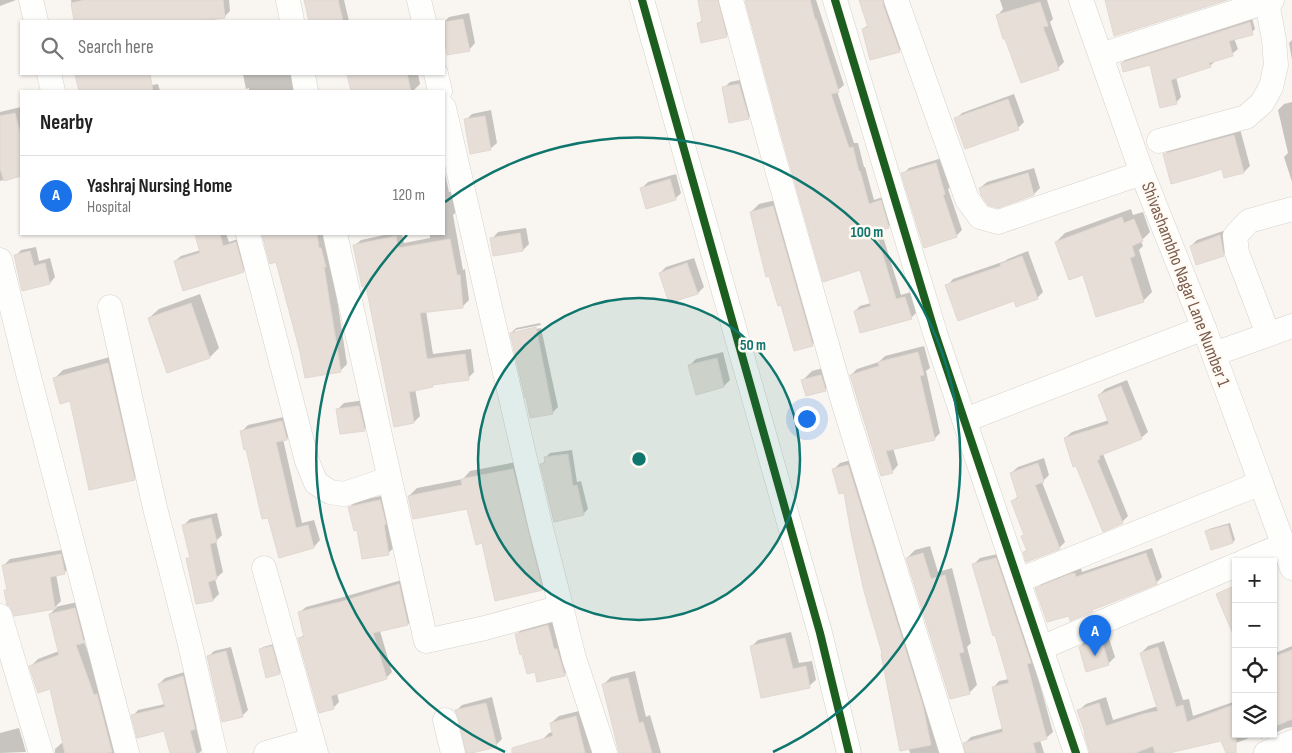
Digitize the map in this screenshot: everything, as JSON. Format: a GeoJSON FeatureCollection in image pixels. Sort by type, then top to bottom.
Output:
{"type":"FeatureCollection","features":[{"type":"Feature","properties":{"kind":"street"},"geometry":{"type":"LineString","coordinates":[[31,0],[36,20]]}},
{"type":"Feature","properties":{"kind":"street"},"geometry":{"type":"LineString","coordinates":[[288,0],[292,20]]}},
{"type":"Feature","properties":{"kind":"street"},"geometry":{"type":"LineString","coordinates":[[419,0],[424,20]]}},
{"type":"Feature","properties":{"kind":"street"},"geometry":{"type":"LineString","coordinates":[[642,0],[817,624],[849,753]]}},
{"type":"Feature","properties":{"kind":"street"},"geometry":{"type":"LineString","coordinates":[[731,0],[843,400],[952,753]]}},
{"type":"Feature","properties":{"kind":"street"},"geometry":{"type":"LineString","coordinates":[[834,0],[935,333],[1076,753]]}},
{"type":"Feature","properties":{"kind":"street"},"geometry":{"type":"LineString","coordinates":[[896,0],[967,199],[980,217],[998,222],[1142,173]]}},
{"type":"Feature","properties":{"kind":"street","name":"Shivashambho Nagar Lane Number 1"},"geometry":{"type":"LineString","coordinates":[[1081,0],[1142,173],[1214,354],[1292,568]]}},
{"type":"Feature","properties":{"kind":"street"},"geometry":{"type":"LineString","coordinates":[[1101,55],[1269,1],[1276,65],[1271,87],[1262,103],[1246,117],[1159,141]]}},
{"type":"Feature","properties":{"kind":"street"},"geometry":{"type":"LineString","coordinates":[[48,75],[53,90]]}},
{"type":"Feature","properties":{"kind":"street"},"geometry":{"type":"LineString","coordinates":[[303,75],[306,90]]}},
{"type":"Feature","properties":{"kind":"street"},"geometry":{"type":"LineString","coordinates":[[436,75],[440,90]]}},
{"type":"Feature","properties":{"kind":"street"},"geometry":{"type":"LineString","coordinates":[[445,112],[540,524],[574,658],[605,753]]}},
{"type":"Feature","properties":{"kind":"street"},"geometry":{"type":"LineString","coordinates":[[1268,334],[1236,253],[1235,236],[1249,221],[1292,209]]}},
{"type":"Feature","properties":{"kind":"street"},"geometry":{"type":"LineString","coordinates":[[248,235],[307,461],[316,483],[330,492],[344,494],[390,479]]}},
{"type":"Feature","properties":{"kind":"street"},"geometry":{"type":"LineString","coordinates":[[335,235],[426,641],[485,628],[561,607]]}},
{"type":"Feature","properties":{"kind":"street"},"geometry":{"type":"LineString","coordinates":[[0,260],[127,753]]}},
{"type":"Feature","properties":{"kind":"street"},"geometry":{"type":"LineString","coordinates":[[110,307],[155,508],[189,640],[214,753]]}},
{"type":"Feature","properties":{"kind":"street"},"geometry":{"type":"LineString","coordinates":[[1214,354],[1292,326]]}},
{"type":"Feature","properties":{"kind":"street"},"geometry":{"type":"LineString","coordinates":[[965,420],[1204,328]]}},
{"type":"Feature","properties":{"kind":"street"},"geometry":{"type":"LineString","coordinates":[[1019,580],[1261,483]]}},
{"type":"Feature","properties":{"kind":"street"},"geometry":{"type":"LineString","coordinates":[[1252,558],[1283,544]]}},
{"type":"Feature","properties":{"kind":"street"},"geometry":{"type":"LineString","coordinates":[[1042,648],[1232,567]]}},
{"type":"Feature","properties":{"kind":"street"},"geometry":{"type":"LineString","coordinates":[[264,568],[314,746],[266,753]]}},
{"type":"Feature","properties":{"kind":"street"},"geometry":{"type":"LineString","coordinates":[[0,616],[41,753]]}},
{"type":"Feature","properties":{"kind":"street"},"geometry":{"type":"LineString","coordinates":[[445,720],[453,753]]}},
{"type":"Feature","properties":{"kind":"street"},"geometry":{"type":"LineString","coordinates":[[1266,753],[1292,742]]}},
{"type":"Feature","properties":{"kind":"building"},"geometry":{"type":"Polygon","coordinates":[[[85,0],[223,0],[225,18],[208,20],[74,20],[71,3],[85,0]]]}},
{"type":"Feature","properties":{"kind":"building"},"geometry":{"type":"Polygon","coordinates":[[[304,0],[338,0],[343,20],[309,20],[304,0]]]}},
{"type":"Feature","properties":{"kind":"building"},"geometry":{"type":"Polygon","coordinates":[[[698,0],[718,0],[727,37],[701,43],[697,23],[702,22],[698,0]]]}},
{"type":"Feature","properties":{"kind":"building"},"geometry":{"type":"Polygon","coordinates":[[[745,0],[810,0],[839,92],[831,94],[849,148],[853,147],[869,204],[881,200],[889,228],[876,232],[896,299],[905,297],[912,319],[860,333],[854,311],[871,306],[860,270],[823,282],[745,0]]]}},
{"type":"Feature","properties":{"kind":"building"},"geometry":{"type":"Polygon","coordinates":[[[859,0],[883,0],[883,5],[900,52],[870,60],[862,29],[868,27],[859,0]]]}},
{"type":"Feature","properties":{"kind":"building"},"geometry":{"type":"Polygon","coordinates":[[[1105,0],[1227,0],[1114,36],[1105,0]]]}},
{"type":"Feature","properties":{"kind":"building"},"geometry":{"type":"Polygon","coordinates":[[[1040,2],[1048,26],[1043,27],[1059,70],[1021,83],[1005,39],[1003,39],[996,15],[1040,2]]]}},
{"type":"Feature","properties":{"kind":"building"},"geometry":{"type":"Polygon","coordinates":[[[463,19],[470,51],[447,55],[445,22],[463,19]]]}},
{"type":"Feature","properties":{"kind":"building"},"geometry":{"type":"Polygon","coordinates":[[[1250,22],[1253,35],[1229,41],[1233,56],[1209,63],[1211,67],[1171,80],[1177,104],[1160,108],[1150,65],[1123,72],[1121,63],[1250,22]]]}},
{"type":"Feature","properties":{"kind":"building"},"geometry":{"type":"Polygon","coordinates":[[[75,75],[150,75],[153,90],[79,90],[75,75]]]}},
{"type":"Feature","properties":{"kind":"building"},"geometry":{"type":"Polygon","coordinates":[[[347,75],[407,75],[411,90],[351,90],[347,75]]]}},
{"type":"Feature","properties":{"kind":"building"},"geometry":{"type":"Polygon","coordinates":[[[739,84],[749,119],[729,123],[722,87],[739,84]]]}},
{"type":"Feature","properties":{"kind":"building"},"geometry":{"type":"Polygon","coordinates":[[[1008,99],[1019,130],[965,149],[954,118],[1008,99]]]}},
{"type":"Feature","properties":{"kind":"building"},"geometry":{"type":"Polygon","coordinates":[[[15,113],[20,133],[20,176],[4,181],[0,168],[0,116],[15,113]]]}},
{"type":"Feature","properties":{"kind":"building"},"geometry":{"type":"Polygon","coordinates":[[[485,116],[491,150],[470,154],[464,119],[485,116]]]}},
{"type":"Feature","properties":{"kind":"building"},"geometry":{"type":"Polygon","coordinates":[[[1234,135],[1244,173],[1224,178],[1222,169],[1171,184],[1163,154],[1234,135]]]}},
{"type":"Feature","properties":{"kind":"building"},"geometry":{"type":"Polygon","coordinates":[[[936,163],[945,194],[943,195],[957,237],[924,248],[901,173],[936,163]]]}},
{"type":"Feature","properties":{"kind":"building"},"geometry":{"type":"Polygon","coordinates":[[[1028,173],[1034,195],[998,208],[988,205],[981,195],[979,188],[1028,173]]]}},
{"type":"Feature","properties":{"kind":"building"},"geometry":{"type":"Polygon","coordinates":[[[670,179],[676,200],[646,209],[640,188],[670,179]]]}},
{"type":"Feature","properties":{"kind":"building"},"geometry":{"type":"Polygon","coordinates":[[[773,206],[813,346],[794,351],[781,305],[778,306],[769,276],[766,277],[750,212],[773,206]]]}},
{"type":"Feature","properties":{"kind":"building"},"geometry":{"type":"Polygon","coordinates":[[[1122,217],[1124,223],[1134,219],[1143,241],[1132,246],[1135,256],[1130,258],[1144,302],[1096,317],[1083,275],[1069,280],[1055,242],[1122,217]]]}},
{"type":"Feature","properties":{"kind":"building"},"geometry":{"type":"Polygon","coordinates":[[[520,233],[523,251],[493,256],[490,238],[520,233]]]}},
{"type":"Feature","properties":{"kind":"building"},"geometry":{"type":"Polygon","coordinates":[[[195,235],[220,235],[223,246],[236,242],[244,272],[183,291],[174,261],[200,253],[195,235]]]}},
{"type":"Feature","properties":{"kind":"building"},"geometry":{"type":"Polygon","coordinates":[[[262,235],[317,235],[319,248],[321,248],[326,267],[324,267],[341,372],[305,378],[276,262],[270,264],[262,235]]]}},
{"type":"Feature","properties":{"kind":"building"},"geometry":{"type":"Polygon","coordinates":[[[1220,235],[1224,256],[1196,265],[1190,246],[1220,235]]]}},
{"type":"Feature","properties":{"kind":"building"},"geometry":{"type":"Polygon","coordinates":[[[396,236],[398,248],[450,239],[457,275],[460,275],[463,308],[420,313],[427,359],[465,354],[469,380],[432,385],[433,387],[409,392],[414,423],[394,427],[366,286],[362,287],[353,245],[396,236]]]}},
{"type":"Feature","properties":{"kind":"building"},"geometry":{"type":"Polygon","coordinates":[[[30,251],[34,266],[45,263],[50,284],[22,291],[14,255],[30,251]]]}},
{"type":"Feature","properties":{"kind":"building"},"geometry":{"type":"Polygon","coordinates":[[[1022,256],[1038,299],[1016,307],[1014,301],[958,321],[945,285],[1001,266],[1000,264],[1022,256]]]}},
{"type":"Feature","properties":{"kind":"building"},"geometry":{"type":"Polygon","coordinates":[[[687,263],[698,294],[669,303],[659,273],[687,263]]]}},
{"type":"Feature","properties":{"kind":"building"},"geometry":{"type":"Polygon","coordinates":[[[191,303],[210,358],[167,373],[148,318],[191,303]]]}},
{"type":"Feature","properties":{"kind":"building"},"geometry":{"type":"Polygon","coordinates":[[[536,327],[553,414],[530,418],[510,333],[536,327]]]}},
{"type":"Feature","properties":{"kind":"building"},"geometry":{"type":"Polygon","coordinates":[[[918,352],[924,375],[920,376],[935,440],[886,451],[893,473],[881,476],[850,375],[879,366],[878,362],[918,352]]]}},
{"type":"Feature","properties":{"kind":"building"},"geometry":{"type":"Polygon","coordinates":[[[717,358],[724,387],[696,395],[688,365],[717,358]]]}},
{"type":"Feature","properties":{"kind":"building"},"geometry":{"type":"Polygon","coordinates":[[[108,363],[135,480],[89,490],[70,401],[60,404],[53,378],[108,363]]]}},
{"type":"Feature","properties":{"kind":"building"},"geometry":{"type":"Polygon","coordinates":[[[821,375],[826,391],[806,396],[801,380],[821,375]]]}},
{"type":"Feature","properties":{"kind":"building"},"geometry":{"type":"Polygon","coordinates":[[[1121,386],[1142,439],[1099,456],[1100,459],[1097,460],[1123,523],[1103,532],[1076,466],[1073,467],[1064,438],[1109,424],[1098,395],[1121,386]]]}},
{"type":"Feature","properties":{"kind":"building"},"geometry":{"type":"Polygon","coordinates":[[[359,406],[365,431],[340,434],[336,409],[359,406]]]}},
{"type":"Feature","properties":{"kind":"building"},"geometry":{"type":"Polygon","coordinates":[[[282,421],[287,440],[276,442],[296,528],[308,525],[314,548],[279,558],[268,518],[262,519],[240,431],[282,421]]]}},
{"type":"Feature","properties":{"kind":"building"},"geometry":{"type":"Polygon","coordinates":[[[568,454],[573,486],[577,485],[584,515],[554,522],[540,464],[545,463],[544,457],[568,454]]]}},
{"type":"Feature","properties":{"kind":"building"},"geometry":{"type":"Polygon","coordinates":[[[1038,463],[1044,482],[1035,485],[1060,549],[1026,562],[1023,552],[1027,551],[1021,536],[1024,535],[1011,501],[1018,498],[1010,473],[1038,463]]]}},
{"type":"Feature","properties":{"kind":"building"},"geometry":{"type":"Polygon","coordinates":[[[848,465],[923,706],[931,745],[900,751],[882,653],[864,591],[844,493],[839,494],[832,469],[848,465]]]}},
{"type":"Feature","properties":{"kind":"building"},"geometry":{"type":"Polygon","coordinates":[[[513,469],[543,590],[495,601],[482,543],[476,545],[467,509],[413,519],[408,496],[462,485],[461,479],[513,469]]]}},
{"type":"Feature","properties":{"kind":"building"},"geometry":{"type":"Polygon","coordinates":[[[380,500],[386,524],[384,525],[389,555],[362,559],[357,530],[354,531],[348,507],[380,500]]]}},
{"type":"Feature","properties":{"kind":"building"},"geometry":{"type":"Polygon","coordinates":[[[211,518],[217,542],[210,544],[217,579],[208,582],[213,601],[196,604],[186,558],[190,558],[182,525],[211,518]]]}},
{"type":"Feature","properties":{"kind":"building"},"geometry":{"type":"Polygon","coordinates":[[[1228,525],[1233,543],[1211,550],[1205,531],[1228,525]]]}},
{"type":"Feature","properties":{"kind":"building"},"geometry":{"type":"Polygon","coordinates":[[[923,553],[931,579],[945,575],[964,652],[959,653],[970,694],[950,699],[906,558],[923,553]]]}},
{"type":"Feature","properties":{"kind":"building"},"geometry":{"type":"Polygon","coordinates":[[[1146,553],[1157,584],[1092,610],[1070,621],[1069,616],[1047,622],[1035,588],[1070,574],[1075,573],[1076,577],[1146,553]]]}},
{"type":"Feature","properties":{"kind":"building"},"geometry":{"type":"Polygon","coordinates":[[[61,554],[65,574],[50,577],[55,609],[14,616],[10,606],[7,605],[4,590],[7,590],[2,565],[61,554]]]}},
{"type":"Feature","properties":{"kind":"building"},"geometry":{"type":"Polygon","coordinates":[[[996,558],[1031,663],[1027,664],[1047,739],[1033,743],[1036,753],[965,753],[963,743],[1003,732],[992,687],[1009,683],[972,564],[996,558]]]}},
{"type":"Feature","properties":{"kind":"building"},"geometry":{"type":"Polygon","coordinates":[[[399,584],[408,625],[373,633],[387,679],[331,696],[334,709],[319,713],[298,638],[304,637],[298,612],[340,602],[399,584]]]}},
{"type":"Feature","properties":{"kind":"building"},"geometry":{"type":"Polygon","coordinates":[[[1232,587],[1232,632],[1216,594],[1232,587]]]}},
{"type":"Feature","properties":{"kind":"building"},"geometry":{"type":"Polygon","coordinates":[[[75,608],[84,643],[76,645],[94,695],[97,694],[112,752],[65,753],[50,689],[38,693],[29,666],[59,655],[49,614],[75,608]]]}},
{"type":"Feature","properties":{"kind":"building"},"geometry":{"type":"Polygon","coordinates":[[[548,625],[554,649],[557,649],[565,676],[537,682],[535,672],[527,674],[515,634],[548,625]]]}},
{"type":"Feature","properties":{"kind":"building"},"geometry":{"type":"Polygon","coordinates":[[[1101,637],[1109,665],[1086,672],[1079,647],[1101,637]]]}},
{"type":"Feature","properties":{"kind":"building"},"geometry":{"type":"Polygon","coordinates":[[[785,638],[793,669],[806,666],[810,688],[761,698],[750,646],[785,638]]]}},
{"type":"Feature","properties":{"kind":"building"},"geometry":{"type":"Polygon","coordinates":[[[272,646],[280,674],[266,678],[259,649],[272,646]]]}},
{"type":"Feature","properties":{"kind":"building"},"geometry":{"type":"Polygon","coordinates":[[[1158,647],[1176,707],[1183,705],[1187,722],[1232,705],[1232,738],[1236,738],[1236,753],[1226,753],[1221,741],[1169,753],[1155,753],[1153,746],[1135,753],[1090,753],[1077,710],[1099,703],[1106,726],[1158,711],[1140,653],[1158,647]]]}},
{"type":"Feature","properties":{"kind":"building"},"geometry":{"type":"Polygon","coordinates":[[[1292,650],[1292,719],[1277,725],[1277,693],[1277,656],[1292,650]]]}},
{"type":"Feature","properties":{"kind":"building"},"geometry":{"type":"Polygon","coordinates":[[[226,651],[243,717],[222,722],[207,656],[226,651]]]}},
{"type":"Feature","properties":{"kind":"building"},"geometry":{"type":"Polygon","coordinates":[[[183,676],[195,729],[190,731],[196,753],[170,753],[164,731],[137,738],[131,715],[165,707],[158,684],[183,676]]]}},
{"type":"Feature","properties":{"kind":"building"},"geometry":{"type":"Polygon","coordinates":[[[628,678],[639,723],[643,722],[652,753],[619,753],[602,684],[628,678]]]}},
{"type":"Feature","properties":{"kind":"building"},"geometry":{"type":"Polygon","coordinates":[[[486,703],[497,747],[466,753],[455,710],[486,703]]]}},
{"type":"Feature","properties":{"kind":"building"},"geometry":{"type":"Polygon","coordinates":[[[576,716],[585,753],[512,753],[512,748],[553,736],[550,723],[576,716]]]}},
{"type":"Feature","properties":{"kind":"cycle path"},"geometry":{"type":"LineString","coordinates":[[642,0],[820,633],[849,753]]}},
{"type":"Feature","properties":{"kind":"cycle path"},"geometry":{"type":"LineString","coordinates":[[835,0],[935,333],[1076,753]]}},
{"type":"Feature","properties":{"kind":"place","name":"Yashraj Nursing Home"},"geometry":{"type":"Point","coordinates":[1095,656]}}]}
